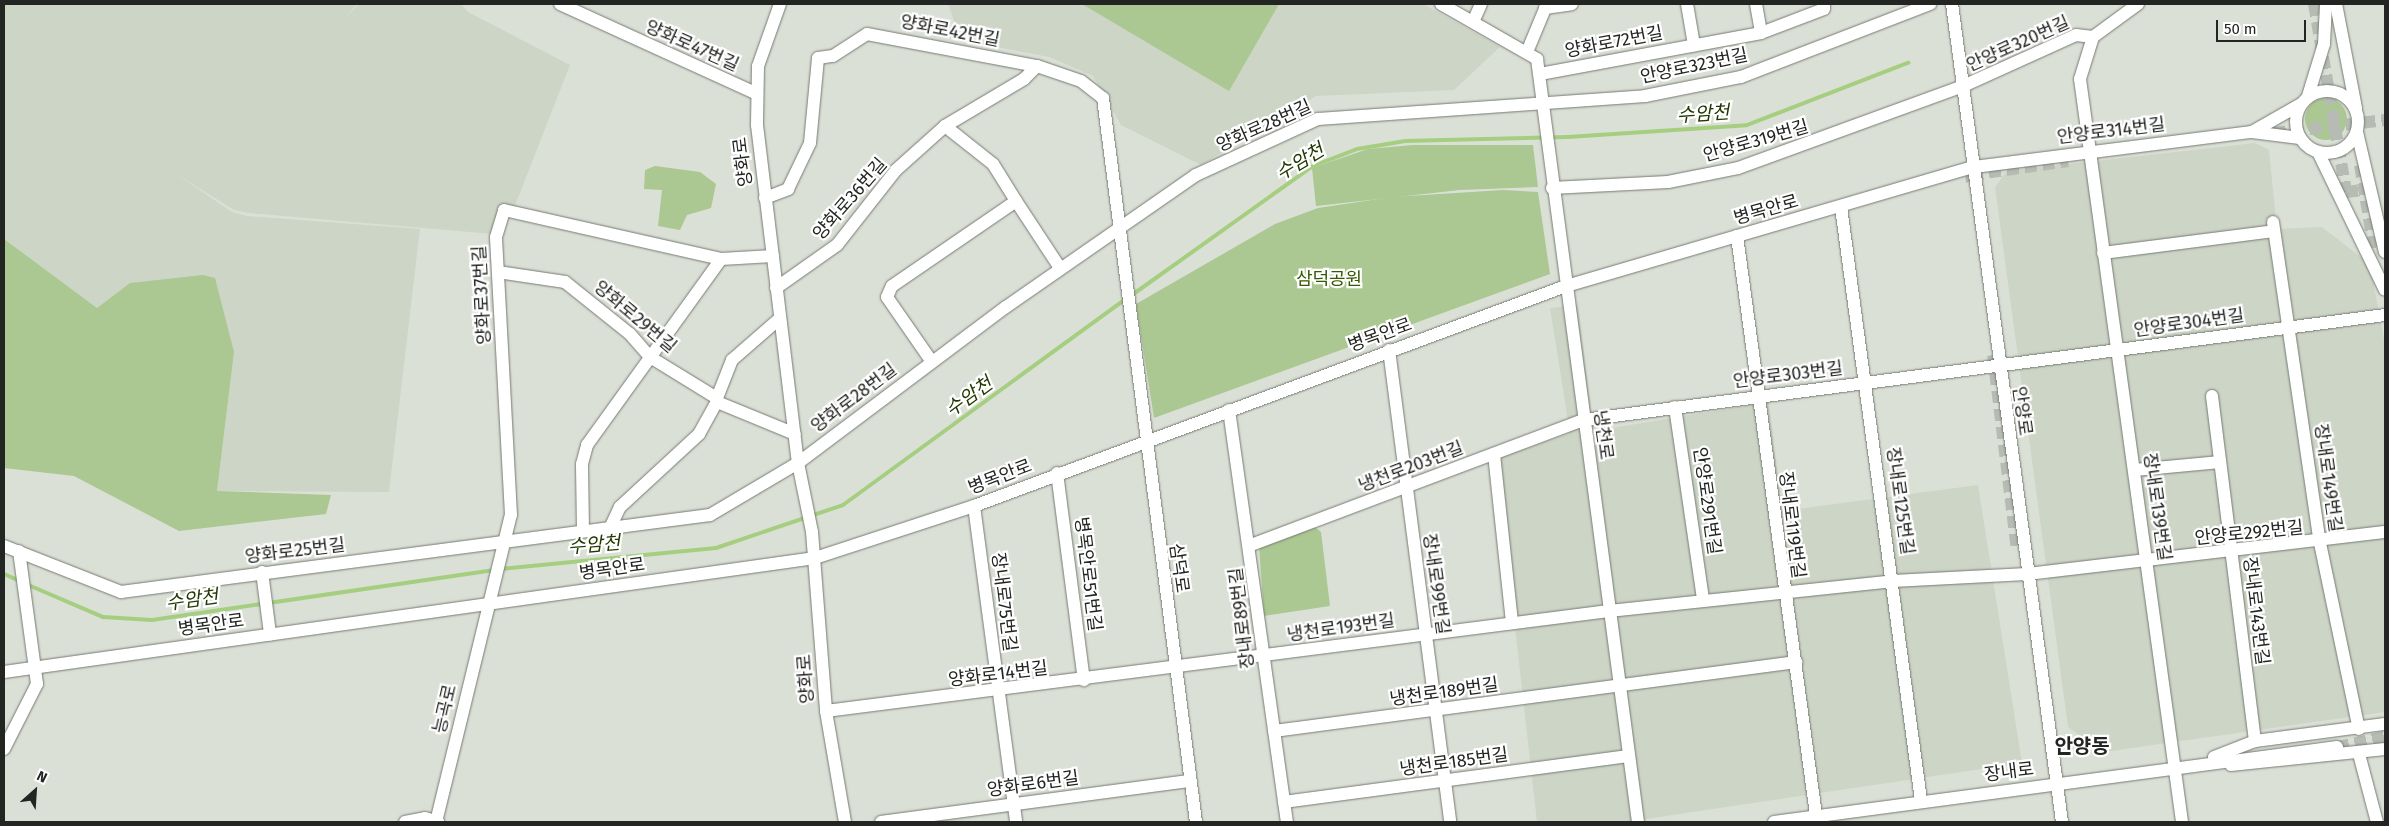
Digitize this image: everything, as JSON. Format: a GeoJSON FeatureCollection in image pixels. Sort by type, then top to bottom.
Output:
{"type":"FeatureCollection","features":[{"type":"Feature","properties":{"kind":"street","name":"양화로47번길"},"geometry":{"type":"LineString","coordinates":[[560,4],[755,93]]}},
{"type":"Feature","properties":{"kind":"street","name":"양화로"},"geometry":{"type":"LineString","coordinates":[[780,4],[758,66],[755,93],[765,198],[798,463],[803,496],[812,532],[815,558],[826,711],[845,822]]}},
{"type":"Feature","properties":{"kind":"street"},"geometry":{"type":"LineString","coordinates":[[1441,4],[1537,59],[1552,188]]}},
{"type":"Feature","properties":{"kind":"street"},"geometry":{"type":"LineString","coordinates":[[1473,22],[1481,4]]}},
{"type":"Feature","properties":{"kind":"street"},"geometry":{"type":"LineString","coordinates":[[1527,52],[1546,6],[1572,4]]}},
{"type":"Feature","properties":{"kind":"street"},"geometry":{"type":"LineString","coordinates":[[1687,4],[1694,45]]}},
{"type":"Feature","properties":{"kind":"street"},"geometry":{"type":"LineString","coordinates":[[1756,4],[1761,33]]}},
{"type":"Feature","properties":{"kind":"street","name":"양화로72번길"},"geometry":{"type":"LineString","coordinates":[[1540,74],[1761,33],[1824,9],[1824,4]]}},
{"type":"Feature","properties":{"kind":"street","name":"안양로323번길"},"geometry":{"type":"LineString","coordinates":[[1542,100],[1645,96],[1741,77],[1930,4]]}},
{"type":"Feature","properties":{"kind":"street","name":"안양로"},"geometry":{"type":"LineString","coordinates":[[1952,4],[1961,87],[1974,167],[1998,366],[2062,822]]}},
{"type":"Feature","properties":{"kind":"street","name":"안양로320번길"},"geometry":{"type":"LineString","coordinates":[[1961,87],[2076,35],[2093,37],[2138,4]]}},
{"type":"Feature","properties":{"kind":"street"},"geometry":{"type":"LineString","coordinates":[[2300,138],[2296,115],[2305,100],[2324,44],[2326,4]]}},
{"type":"Feature","properties":{"kind":"street"},"geometry":{"type":"LineString","coordinates":[[2336,4],[2356,111],[2357,132],[2385,252]]}},
{"type":"Feature","properties":{"kind":"street","name":"양화로42번길"},"geometry":{"type":"LineString","coordinates":[[765,198],[788,189],[810,143],[818,58],[833,56],[867,34],[1037,66],[1081,81],[1103,98],[1118,228]]}},
{"type":"Feature","properties":{"kind":"street","name":"장내로139번길"},"geometry":{"type":"LineString","coordinates":[[2093,37],[2080,79],[2182,822]]}},
{"type":"Feature","properties":{"kind":"street","name":"양화로36번길"},"geometry":{"type":"LineString","coordinates":[[776,288],[837,246],[896,170],[945,126],[1024,80],[1037,66]]}},
{"type":"Feature","properties":{"kind":"street","name":"안양로319번길"},"geometry":{"type":"LineString","coordinates":[[1552,188],[1668,182],[1738,168],[1961,87]]}},
{"type":"Feature","properties":{"kind":"street"},"geometry":{"type":"LineString","coordinates":[[2252,132],[2319,91],[2341,94],[2356,111]]}},
{"type":"Feature","properties":{"kind":"street","name":"양화로28번길"},"geometry":{"type":"LineString","coordinates":[[798,463],[1060,268],[1196,175],[1318,119],[1542,100]]}},
{"type":"Feature","properties":{"kind":"street"},"geometry":{"type":"LineString","coordinates":[[945,126],[994,164],[1060,268]]}},
{"type":"Feature","properties":{"kind":"street"},"geometry":{"type":"LineString","coordinates":[[2252,132],[2300,138],[2318,152],[2385,290]]}},
{"type":"Feature","properties":{"kind":"street","name":"안양로314번길"},"geometry":{"type":"LineString","coordinates":[[1974,167],[2090,150],[2252,132]]}},
{"type":"Feature","properties":{"kind":"street"},"geometry":{"type":"LineString","coordinates":[[2318,152],[2342,150],[2357,132]]}},
{"type":"Feature","properties":{"kind":"street","name":"병목안로"},"geometry":{"type":"LineString","coordinates":[[4,672],[815,558],[974,506],[1057,473],[1566,286],[1974,167]]}},
{"type":"Feature","properties":{"kind":"street","name":"냉천로"},"geometry":{"type":"LineString","coordinates":[[1552,188],[1618,686],[1638,822]]}},
{"type":"Feature","properties":{"kind":"street"},"geometry":{"type":"LineString","coordinates":[[932,362],[887,297],[892,286],[1016,201]]}},
{"type":"Feature","properties":{"kind":"street","name":"장내로125번길"},"geometry":{"type":"LineString","coordinates":[[1842,207],[1921,800]]}},
{"type":"Feature","properties":{"kind":"street","name":"양화로37번길"},"geometry":{"type":"LineString","coordinates":[[494,586],[511,515],[496,237],[504,210],[721,259],[773,256]]}},
{"type":"Feature","properties":{"kind":"street","name":"장내로149번길"},"geometry":{"type":"LineString","coordinates":[[2103,253],[2273,227],[2320,543],[2359,729]]}},
{"type":"Feature","properties":{"kind":"street","name":"삼덕로"},"geometry":{"type":"LineString","coordinates":[[1118,228],[1128,317],[1196,822]]}},
{"type":"Feature","properties":{"kind":"street","name":"장내로119번길"},"geometry":{"type":"LineString","coordinates":[[1737,236],[1783,592],[1796,662],[1816,820]]}},
{"type":"Feature","properties":{"kind":"street"},"geometry":{"type":"LineString","coordinates":[[583,530],[583,455],[650,357],[721,259]]}},
{"type":"Feature","properties":{"kind":"street","name":"양화로29번길"},"geometry":{"type":"LineString","coordinates":[[498,272],[565,282],[630,334],[650,357],[717,400],[795,434]]}},
{"type":"Feature","properties":{"kind":"street","name":"안양로304번길"},"geometry":{"type":"LineString","coordinates":[[1998,366],[2288,326],[2385,315]]}},
{"type":"Feature","properties":{"kind":"street"},"geometry":{"type":"LineString","coordinates":[[611,526],[620,506],[699,434],[717,400],[732,360],[780,320]]}},
{"type":"Feature","properties":{"kind":"street","name":"장내로99번길"},"geometry":{"type":"LineString","coordinates":[[1389,350],[1405,488],[1450,822]]}},
{"type":"Feature","properties":{"kind":"street","name":"안양로303번길"},"geometry":{"type":"LineString","coordinates":[[1583,420],[1998,366]]}},
{"type":"Feature","properties":{"kind":"street","name":"장내로143번길"},"geometry":{"type":"LineString","coordinates":[[2212,396],[2255,741]]}},
{"type":"Feature","properties":{"kind":"street","name":"안양로291번길"},"geometry":{"type":"LineString","coordinates":[[1675,408],[1703,600]]}},
{"type":"Feature","properties":{"kind":"street","name":"장내로89번길"},"geometry":{"type":"LineString","coordinates":[[1229,410],[1251,545],[1287,822]]}},
{"type":"Feature","properties":{"kind":"street","name":"냉천로203번길"},"geometry":{"type":"LineString","coordinates":[[1251,545],[1583,420]]}},
{"type":"Feature","properties":{"kind":"street"},"geometry":{"type":"LineString","coordinates":[[1494,454],[1512,623]]}},
{"type":"Feature","properties":{"kind":"street"},"geometry":{"type":"LineString","coordinates":[[2135,470],[2220,462]]}},
{"type":"Feature","properties":{"kind":"street","name":"양화로25번길"},"geometry":{"type":"LineString","coordinates":[[4,546],[122,592],[263,578],[505,545],[611,526],[710,515],[798,463]]}},
{"type":"Feature","properties":{"kind":"street","name":"병목안로51번길"},"geometry":{"type":"LineString","coordinates":[[1057,473],[1084,680]]}},
{"type":"Feature","properties":{"kind":"street","name":"장내로75번길"},"geometry":{"type":"LineString","coordinates":[[974,506],[1016,822]]}},
{"type":"Feature","properties":{"kind":"street","name":"안양로292번길"},"geometry":{"type":"LineString","coordinates":[[2027,574],[2320,543],[2385,532]]}},
{"type":"Feature","properties":{"kind":"street"},"geometry":{"type":"LineString","coordinates":[[4,749],[37,684],[19,551]]}},
{"type":"Feature","properties":{"kind":"street"},"geometry":{"type":"LineString","coordinates":[[1609,611],[1893,581],[2027,574]]}},
{"type":"Feature","properties":{"kind":"street"},"geometry":{"type":"LineString","coordinates":[[263,578],[270,634]]}},
{"type":"Feature","properties":{"kind":"street","name":"능곡로"},"geometry":{"type":"LineString","coordinates":[[437,822],[487,604],[494,586]]}},
{"type":"Feature","properties":{"kind":"street","name":"냉천로193번길"},"geometry":{"type":"LineString","coordinates":[[1175,667],[1609,611]]}},
{"type":"Feature","properties":{"kind":"street"},"geometry":{"type":"LineString","coordinates":[[1618,686],[1796,662]]}},
{"type":"Feature","properties":{"kind":"street","name":"양화로14번길"},"geometry":{"type":"LineString","coordinates":[[826,711],[998,692],[1175,667]]}},
{"type":"Feature","properties":{"kind":"street","name":"냉천로189번길"},"geometry":{"type":"LineString","coordinates":[[1274,732],[1618,686]]}},
{"type":"Feature","properties":{"kind":"street"},"geometry":{"type":"LineString","coordinates":[[2199,763],[2255,741],[2359,729],[2385,724]]}},
{"type":"Feature","properties":{"kind":"street","name":"장내로"},"geometry":{"type":"LineString","coordinates":[[1774,822],[1816,820],[1921,800],[2056,784],[2175,766],[2337,746]]}},
{"type":"Feature","properties":{"kind":"street"},"geometry":{"type":"LineString","coordinates":[[2199,763],[2251,766],[2359,754],[2385,749]]}},
{"type":"Feature","properties":{"kind":"street"},"geometry":{"type":"LineString","coordinates":[[2359,754],[2377,822]]}},
{"type":"Feature","properties":{"kind":"street","name":"냉천로185번길"},"geometry":{"type":"LineString","coordinates":[[1284,802],[1628,756]]}},
{"type":"Feature","properties":{"kind":"street","name":"양화로6번길"},"geometry":{"type":"LineString","coordinates":[[881,822],[1190,781]]}},
{"type":"Feature","properties":{"kind":"street"},"geometry":{"type":"LineString","coordinates":[[405,822],[425,818],[437,822]]}},
{"type":"Feature","properties":{"kind":"shaded area"},"geometry":{"type":"Polygon","coordinates":[[[4,4],[357,4],[345,18],[359,4],[461,4],[468,12],[570,65],[514,208],[493,234],[249,213],[234,210],[175,173],[232,212],[247,216],[420,229],[389,492],[217,491],[234,352],[130,283],[97,308],[4,239],[4,4]]]}},
{"type":"Feature","properties":{"kind":"shaded area"},"geometry":{"type":"Polygon","coordinates":[[[948,4],[1423,4],[1500,47],[1454,90],[1316,96],[1201,165],[1121,125],[1093,76],[1049,57],[961,40],[948,4]]]}},
{"type":"Feature","properties":{"kind":"shaded area"},"geometry":{"type":"Polygon","coordinates":[[[2255,143],[2269,150],[2277,229],[2322,227],[2370,264],[2385,345],[2385,712],[2104,752],[2068,727],[1995,187],[2007,171],[2255,143]]]}},
{"type":"Feature","properties":{"kind":"shaded area"},"geometry":{"type":"Polygon","coordinates":[[[1578,305],[1594,431],[1769,402],[1782,511],[1978,485],[2022,763],[1626,822],[1537,822],[1496,459],[1570,433],[1550,308],[1578,305]]]}},
{"type":"Feature","properties":{"kind":"green space"},"geometry":{"type":"Polygon","coordinates":[[[1082,4],[1279,4],[1229,91],[1082,4]]]}},
{"type":"Feature","properties":{"kind":"green space"},"geometry":{"type":"Polygon","coordinates":[[[2322,98],[2330,98],[2341,104],[2347,119],[2341,134],[2330,140],[2322,140],[2311,134],[2305,123],[2305,115],[2311,104],[2322,98]]]}},
{"type":"Feature","properties":{"kind":"green space"},"geometry":{"type":"Polygon","coordinates":[[[1413,145],[1533,145],[1538,187],[1460,190],[1316,206],[1312,168],[1368,149],[1413,145]]]}},
{"type":"Feature","properties":{"kind":"green space"},"geometry":{"type":"Polygon","coordinates":[[[655,166],[700,172],[716,184],[711,208],[687,215],[680,230],[658,226],[662,190],[644,189],[645,170],[655,166]]]}},
{"type":"Feature","properties":{"kind":"green space","name":"삼덕공원"},"geometry":{"type":"Polygon","coordinates":[[[1503,190],[1538,192],[1550,274],[1154,418],[1136,304],[1275,224],[1318,208],[1392,197],[1503,190]]]}},
{"type":"Feature","properties":{"kind":"green space"},"geometry":{"type":"Polygon","coordinates":[[[4,239],[97,308],[130,283],[203,275],[215,278],[234,352],[217,491],[331,495],[326,514],[179,531],[74,476],[4,468],[4,239]]]}},
{"type":"Feature","properties":{"kind":"green space"},"geometry":{"type":"Polygon","coordinates":[[[1315,527],[1321,532],[1330,606],[1264,616],[1259,545],[1315,527]]]}},
{"type":"Feature","properties":{"kind":"waterway","name":"수암천"},"geometry":{"type":"LineString","coordinates":[[1132,295],[1313,166],[1357,149],[1405,141],[1568,137],[1747,125],[1908,63]]}},
{"type":"Feature","properties":{"kind":"waterway","name":"수암천"},"geometry":{"type":"LineString","coordinates":[[501,569],[716,548],[843,505],[1126,299]]}},
{"type":"Feature","properties":{"kind":"waterway","name":"수암천"},"geometry":{"type":"LineString","coordinates":[[26,584],[103,617],[152,620],[494,570]]}},
{"type":"Feature","properties":{"kind":"waterway","name":"수암천"},"geometry":{"type":"LineString","coordinates":[[4,574],[20,581]]}},
{"type":"Feature","properties":{"kind":"tunnel"},"geometry":{"type":"LineString","coordinates":[[2314,4],[2346,192],[2363,190]]}},
{"type":"Feature","properties":{"kind":"tunnel"},"geometry":{"type":"LineString","coordinates":[[2274,133],[2385,120]]}},
{"type":"Feature","properties":{"kind":"tunnel"},"geometry":{"type":"LineString","coordinates":[[1972,182],[1971,175],[2068,161]]}},
{"type":"Feature","properties":{"kind":"tunnel"},"geometry":{"type":"LineString","coordinates":[[2360,165],[2375,254]]}},
{"type":"Feature","properties":{"kind":"tunnel"},"geometry":{"type":"LineString","coordinates":[[1993,355],[2017,550]]}},
{"type":"Feature","properties":{"kind":"tunnel"},"geometry":{"type":"LineString","coordinates":[[2337,747],[2385,737]]}},
{"type":"Feature","properties":{"kind":"district","name":"안양동"},"geometry":{"type":"Point","coordinates":[2082,746]}}]}
